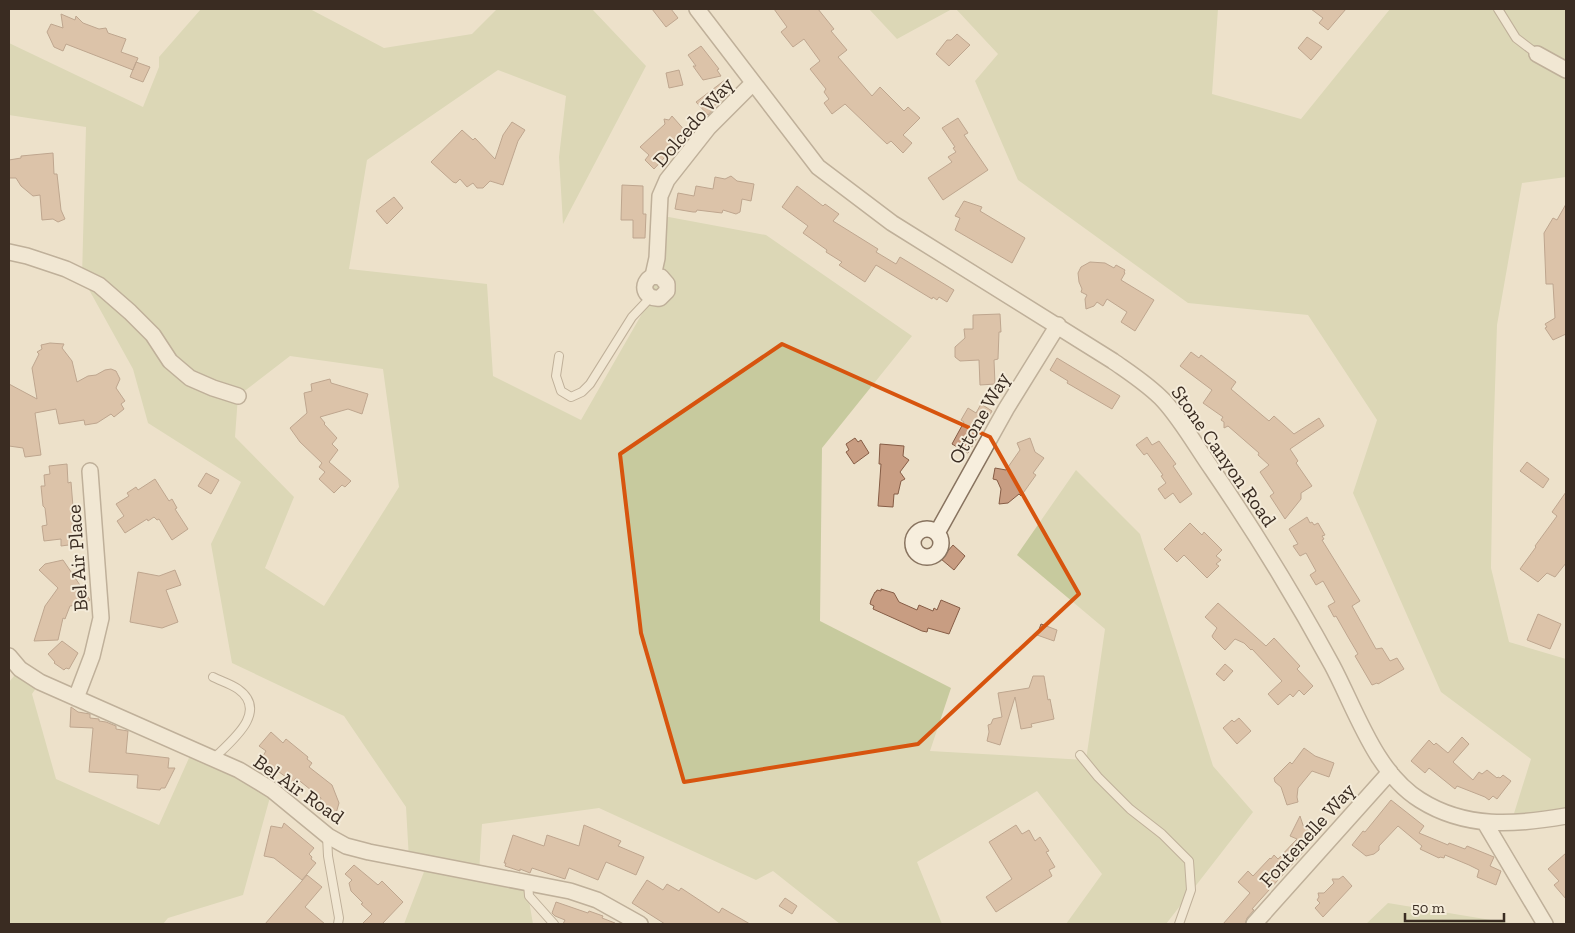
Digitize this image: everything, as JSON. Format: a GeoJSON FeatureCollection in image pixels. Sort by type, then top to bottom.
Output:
{"type":"FeatureCollection","features":[{"type":"Feature","properties":{"kind":"street","name":"Stone Canyon Road"},"geometry":{"type":"LineString","coordinates":[[697,9],[818,167],[892,224],[1058,325],[1113,361],[1164,401],[1252,527],[1297,601],[1337,675],[1376,754],[1390,772],[1419,800],[1460,818],[1485,823],[1511,823],[1566,816]]}},
{"type":"Feature","properties":{"kind":"street"},"geometry":{"type":"LineString","coordinates":[[1537,54],[1566,70]]}},
{"type":"Feature","properties":{"kind":"street","name":"Dolcedo Way"},"geometry":{"type":"LineString","coordinates":[[651,297],[646,293],[645,285],[647,280],[653,276],[657,258],[660,196],[667,180],[708,128],[753,83]]}},
{"type":"Feature","properties":{"kind":"street"},"geometry":{"type":"LineString","coordinates":[[9,252],[66,269],[99,285],[147,329],[170,361],[190,378],[238,396]]}},
{"type":"Feature","properties":{"kind":"street","name":"Ottone Way"},"geometry":{"type":"LineString","coordinates":[[937,533],[1006,409],[1058,325]]}},
{"type":"Feature","properties":{"kind":"street","name":"Bel Air Place"},"geometry":{"type":"LineString","coordinates":[[76,698],[92,656],[102,618],[90,471]]}},
{"type":"Feature","properties":{"kind":"street","name":"Bel Air Road"},"geometry":{"type":"LineString","coordinates":[[9,656],[20,669],[40,682],[239,770],[272,790],[326,836],[346,846],[570,891],[597,900],[640,924]]}},
{"type":"Feature","properties":{"kind":"street","name":"Fontenelle Way"},"geometry":{"type":"LineString","coordinates":[[1254,924],[1390,772]]}},
{"type":"Feature","properties":{"kind":"street"},"geometry":{"type":"LineString","coordinates":[[1485,823],[1545,924]]}},
{"type":"Feature","properties":{"kind":"lane"},"geometry":{"type":"LineString","coordinates":[[1498,9],[1516,38],[1537,54]]}},
{"type":"Feature","properties":{"kind":"lane"},"geometry":{"type":"LineString","coordinates":[[559,356],[556,376],[560,391],[571,397],[582,392],[600,370],[632,317],[651,297]]}},
{"type":"Feature","properties":{"kind":"lane"},"geometry":{"type":"LineString","coordinates":[[213,677],[238,689],[250,703],[251,711],[240,732],[213,758]]}},
{"type":"Feature","properties":{"kind":"lane"},"geometry":{"type":"LineString","coordinates":[[1080,755],[1098,777],[1130,809],[1162,834],[1189,861],[1191,890],[1179,924]]}},
{"type":"Feature","properties":{"kind":"lane"},"geometry":{"type":"LineString","coordinates":[[326,836],[339,918],[338,924]]}},
{"type":"Feature","properties":{"kind":"lane"},"geometry":{"type":"LineString","coordinates":[[528,883],[529,896],[554,924]]}},
{"type":"Feature","properties":{"kind":"highlighted area"},"geometry":{"type":"Polygon","coordinates":[[[782,344],[990,437],[1079,594],[918,744],[684,782],[641,633],[620,454],[782,344]]]}},
{"type":"Feature","properties":{"kind":"green space"},"geometry":{"type":"Polygon","coordinates":[[[201,9],[310,9],[384,48],[472,34],[497,9],[592,9],[646,66],[563,224],[559,157],[566,96],[498,70],[367,160],[349,269],[487,284],[493,376],[581,420],[651,298],[658,215],[766,235],[912,336],[822,448],[820,621],[951,688],[930,751],[1086,760],[1105,629],[1017,555],[1076,470],[1140,534],[1213,766],[1253,812],[1166,924],[1066,924],[1102,874],[1037,791],[917,862],[942,924],[840,924],[773,871],[756,880],[599,808],[482,824],[479,873],[526,883],[533,924],[404,924],[427,864],[409,860],[406,807],[344,716],[232,663],[211,544],[241,482],[148,423],[133,369],[82,277],[86,127],[9,115],[9,43],[143,107],[159,67],[159,57],[201,9]],[[290,356],[238,396],[235,437],[294,497],[265,568],[324,606],[399,487],[383,369],[290,356]]]}},
{"type":"Feature","properties":{"kind":"green space"},"geometry":{"type":"Polygon","coordinates":[[[869,9],[952,9],[897,39],[869,9]]]}},
{"type":"Feature","properties":{"kind":"green space"},"geometry":{"type":"Polygon","coordinates":[[[956,9],[1218,9],[1212,94],[1301,119],[1390,9],[1566,9],[1566,177],[1522,183],[1497,325],[1491,568],[1509,642],[1566,659],[1566,816],[1511,823],[1531,759],[1441,692],[1353,493],[1377,420],[1308,315],[1188,303],[1018,180],[975,81],[998,54],[956,9]]]}},
{"type":"Feature","properties":{"kind":"green space"},"geometry":{"type":"Polygon","coordinates":[[[20,669],[40,682],[32,694],[56,779],[159,825],[193,749],[272,790],[243,895],[168,918],[163,924],[9,924],[9,682],[20,669]]]}},
{"type":"Feature","properties":{"kind":"green space"},"geometry":{"type":"Polygon","coordinates":[[[1388,903],[1515,924],[1366,924],[1388,903]]]}},
{"type":"Feature","properties":{"kind":"building"},"geometry":{"type":"Polygon","coordinates":[[[652,9],[671,9],[678,18],[666,27],[652,9]]]}},
{"type":"Feature","properties":{"kind":"building"},"geometry":{"type":"Polygon","coordinates":[[[774,9],[818,9],[834,29],[831,31],[847,50],[838,57],[872,96],[880,87],[904,111],[908,107],[920,118],[903,135],[912,143],[903,153],[891,141],[887,144],[845,104],[832,114],[824,103],[829,99],[824,92],[826,89],[810,69],[820,61],[804,39],[793,47],[781,32],[787,27],[774,9]]]}},
{"type":"Feature","properties":{"kind":"building"},"geometry":{"type":"Polygon","coordinates":[[[1311,9],[1346,9],[1328,30],[1319,23],[1323,18],[1311,9]]]}},
{"type":"Feature","properties":{"kind":"building"},"geometry":{"type":"Polygon","coordinates":[[[61,14],[75,20],[76,16],[83,23],[99,29],[106,28],[108,33],[126,39],[121,52],[138,58],[133,70],[66,44],[63,51],[54,47],[47,32],[51,24],[63,28],[61,14]]]}},
{"type":"Feature","properties":{"kind":"building"},"geometry":{"type":"Polygon","coordinates":[[[957,34],[970,45],[949,66],[936,54],[947,40],[951,40],[957,34]]]}},
{"type":"Feature","properties":{"kind":"building"},"geometry":{"type":"Polygon","coordinates":[[[1307,37],[1322,47],[1311,60],[1298,48],[1307,37]]]}},
{"type":"Feature","properties":{"kind":"building"},"geometry":{"type":"Polygon","coordinates":[[[701,46],[719,69],[717,70],[721,76],[703,80],[693,66],[696,66],[688,55],[701,46]]]}},
{"type":"Feature","properties":{"kind":"building"},"geometry":{"type":"Polygon","coordinates":[[[136,62],[150,67],[143,82],[130,77],[136,62]]]}},
{"type":"Feature","properties":{"kind":"building"},"geometry":{"type":"Polygon","coordinates":[[[679,70],[683,85],[669,88],[666,73],[679,70]]]}},
{"type":"Feature","properties":{"kind":"building"},"geometry":{"type":"Polygon","coordinates":[[[725,80],[731,88],[708,115],[696,102],[725,80]]]}},
{"type":"Feature","properties":{"kind":"building"},"geometry":{"type":"Polygon","coordinates":[[[672,116],[687,133],[654,169],[645,160],[649,155],[640,147],[665,124],[664,119],[669,120],[672,116]]]}},
{"type":"Feature","properties":{"kind":"building"},"geometry":{"type":"Polygon","coordinates":[[[958,118],[968,133],[964,135],[988,170],[943,200],[928,178],[952,162],[948,157],[956,152],[953,148],[955,147],[942,128],[958,118]]]}},
{"type":"Feature","properties":{"kind":"building"},"geometry":{"type":"Polygon","coordinates":[[[512,122],[525,130],[518,141],[503,185],[490,181],[483,188],[477,188],[473,183],[467,187],[460,179],[456,183],[453,182],[431,162],[462,130],[473,140],[475,138],[495,159],[503,135],[512,122]]]}},
{"type":"Feature","properties":{"kind":"building"},"geometry":{"type":"Polygon","coordinates":[[[53,153],[54,174],[57,174],[61,210],[65,219],[58,222],[53,219],[42,220],[40,195],[33,196],[21,186],[16,178],[9,178],[9,160],[21,158],[21,156],[53,153]]]}},
{"type":"Feature","properties":{"kind":"building"},"geometry":{"type":"Polygon","coordinates":[[[731,176],[737,181],[754,184],[751,201],[742,199],[740,212],[736,214],[723,210],[722,213],[675,209],[678,193],[694,196],[696,186],[713,189],[715,177],[725,179],[731,176]]]}},
{"type":"Feature","properties":{"kind":"building"},"geometry":{"type":"Polygon","coordinates":[[[622,185],[643,186],[643,214],[646,214],[645,238],[633,238],[633,220],[621,220],[622,185]]]}},
{"type":"Feature","properties":{"kind":"building"},"geometry":{"type":"Polygon","coordinates":[[[797,186],[823,206],[825,204],[839,214],[833,221],[878,249],[876,252],[896,264],[900,257],[954,290],[947,302],[939,297],[937,300],[933,297],[932,299],[876,265],[865,282],[839,265],[842,262],[826,252],[827,250],[803,233],[808,226],[782,207],[797,186]]]}},
{"type":"Feature","properties":{"kind":"building"},"geometry":{"type":"Polygon","coordinates":[[[394,197],[403,208],[387,224],[376,211],[394,197]]]}},
{"type":"Feature","properties":{"kind":"building"},"geometry":{"type":"Polygon","coordinates":[[[964,201],[982,207],[980,211],[1025,238],[1012,263],[955,230],[960,218],[955,216],[964,201]]]}},
{"type":"Feature","properties":{"kind":"building"},"geometry":{"type":"Polygon","coordinates":[[[1566,204],[1566,334],[1553,340],[1545,328],[1547,327],[1545,324],[1555,318],[1553,284],[1546,284],[1544,233],[1553,218],[1557,220],[1566,204]]]}},
{"type":"Feature","properties":{"kind":"building"},"geometry":{"type":"Polygon","coordinates":[[[1090,262],[1105,263],[1114,268],[1116,265],[1125,270],[1121,280],[1154,300],[1135,331],[1121,322],[1127,312],[1107,299],[1103,306],[1097,302],[1094,306],[1086,309],[1085,299],[1087,295],[1081,292],[1078,273],[1081,267],[1090,262]]]}},
{"type":"Feature","properties":{"kind":"building"},"geometry":{"type":"Polygon","coordinates":[[[1000,314],[1001,332],[999,332],[998,359],[994,360],[995,384],[980,385],[979,360],[960,361],[955,357],[955,347],[965,338],[964,329],[973,329],[973,315],[1000,314]]]}},
{"type":"Feature","properties":{"kind":"building"},"geometry":{"type":"Polygon","coordinates":[[[50,343],[64,344],[62,348],[72,361],[77,382],[105,370],[111,369],[116,371],[120,379],[116,388],[125,401],[121,404],[124,409],[114,417],[111,414],[97,423],[85,425],[84,420],[59,424],[56,409],[35,413],[41,455],[25,457],[23,448],[9,446],[9,384],[37,399],[32,368],[39,354],[37,352],[42,349],[41,345],[50,343]]]}},
{"type":"Feature","properties":{"kind":"building"},"geometry":{"type":"Polygon","coordinates":[[[1191,352],[1199,358],[1201,355],[1236,382],[1231,389],[1269,421],[1274,416],[1294,434],[1319,418],[1324,426],[1290,449],[1298,461],[1296,463],[1312,486],[1301,493],[1301,499],[1285,519],[1270,496],[1274,493],[1260,472],[1269,465],[1258,455],[1259,453],[1228,426],[1224,428],[1224,422],[1221,420],[1223,417],[1203,403],[1212,390],[1180,366],[1191,352]]]}},
{"type":"Feature","properties":{"kind":"building"},"geometry":{"type":"Polygon","coordinates":[[[1057,358],[1120,396],[1112,409],[1067,383],[1068,381],[1050,370],[1057,358]]]}},
{"type":"Feature","properties":{"kind":"building"},"geometry":{"type":"Polygon","coordinates":[[[330,379],[331,383],[368,394],[362,414],[348,409],[320,417],[337,438],[332,444],[338,450],[329,462],[351,481],[345,487],[342,485],[334,493],[319,479],[325,472],[319,467],[322,463],[300,442],[290,428],[307,413],[304,393],[312,391],[311,384],[330,379]]]}},
{"type":"Feature","properties":{"kind":"building"},"geometry":{"type":"Polygon","coordinates":[[[981,404],[992,411],[968,453],[952,444],[964,422],[961,420],[968,408],[976,413],[981,404]]]}},
{"type":"Feature","properties":{"kind":"building"},"geometry":{"type":"Polygon","coordinates":[[[1147,437],[1152,445],[1159,441],[1176,464],[1173,466],[1192,494],[1180,503],[1173,493],[1165,499],[1158,489],[1166,483],[1161,476],[1163,475],[1147,453],[1144,455],[1136,445],[1147,437]]]}},
{"type":"Feature","properties":{"kind":"building"},"geometry":{"type":"Polygon","coordinates":[[[855,438],[858,442],[861,440],[869,453],[854,464],[846,452],[849,450],[846,444],[855,438]]]}},
{"type":"Feature","properties":{"kind":"building"},"geometry":{"type":"Polygon","coordinates":[[[1030,438],[1035,452],[1044,458],[1033,473],[1036,475],[1021,496],[1019,494],[1008,503],[999,504],[1001,489],[997,480],[993,479],[995,468],[1006,470],[1020,450],[1017,443],[1030,438]]]}},
{"type":"Feature","properties":{"kind":"building"},"geometry":{"type":"Polygon","coordinates":[[[880,444],[904,446],[903,456],[909,460],[900,472],[905,479],[901,481],[898,494],[894,494],[893,507],[878,506],[881,464],[879,464],[880,444]]]}},
{"type":"Feature","properties":{"kind":"building"},"geometry":{"type":"Polygon","coordinates":[[[1527,462],[1549,479],[1543,488],[1520,471],[1527,462]]]}},
{"type":"Feature","properties":{"kind":"building"},"geometry":{"type":"Polygon","coordinates":[[[67,464],[68,483],[71,482],[76,544],[61,546],[61,539],[44,541],[42,526],[47,525],[41,486],[45,486],[44,475],[50,474],[49,466],[67,464]]]}},
{"type":"Feature","properties":{"kind":"building"},"geometry":{"type":"Polygon","coordinates":[[[206,473],[219,480],[211,494],[198,486],[206,473]]]}},
{"type":"Feature","properties":{"kind":"building"},"geometry":{"type":"Polygon","coordinates":[[[155,479],[169,501],[172,499],[177,508],[175,509],[188,529],[172,540],[159,519],[157,520],[154,517],[148,521],[147,519],[125,533],[117,521],[124,516],[116,504],[129,496],[127,493],[136,487],[138,490],[155,479]]]}},
{"type":"Feature","properties":{"kind":"building"},"geometry":{"type":"Polygon","coordinates":[[[1566,492],[1566,563],[1555,577],[1547,573],[1538,582],[1520,569],[1557,516],[1552,512],[1566,492]]]}},
{"type":"Feature","properties":{"kind":"building"},"geometry":{"type":"Polygon","coordinates":[[[1307,517],[1310,523],[1312,522],[1314,525],[1318,523],[1325,535],[1322,536],[1324,539],[1322,540],[1360,601],[1352,606],[1376,649],[1382,648],[1390,661],[1397,658],[1404,669],[1378,684],[1372,685],[1355,656],[1358,654],[1328,606],[1335,602],[1323,581],[1316,585],[1310,575],[1316,571],[1306,553],[1300,556],[1293,546],[1298,544],[1289,529],[1307,517]]]}},
{"type":"Feature","properties":{"kind":"building"},"geometry":{"type":"Polygon","coordinates":[[[1190,523],[1202,535],[1204,532],[1222,550],[1216,556],[1221,560],[1216,564],[1219,566],[1207,578],[1184,555],[1177,562],[1164,549],[1190,523]]]}},
{"type":"Feature","properties":{"kind":"building"},"geometry":{"type":"Polygon","coordinates":[[[953,545],[965,556],[954,570],[941,559],[953,545]]]}},
{"type":"Feature","properties":{"kind":"building"},"geometry":{"type":"Polygon","coordinates":[[[63,560],[90,600],[84,604],[70,606],[65,619],[63,618],[58,640],[34,641],[45,606],[58,588],[39,570],[45,564],[63,560]]]}},
{"type":"Feature","properties":{"kind":"building"},"geometry":{"type":"Polygon","coordinates":[[[175,570],[181,585],[166,590],[178,622],[162,628],[130,622],[138,572],[159,576],[175,570]]]}},
{"type":"Feature","properties":{"kind":"building"},"geometry":{"type":"Polygon","coordinates":[[[881,589],[894,593],[899,602],[917,610],[919,605],[933,611],[934,608],[937,610],[941,600],[960,608],[949,634],[928,628],[927,632],[922,631],[873,609],[874,606],[870,604],[871,600],[875,592],[877,590],[881,591],[881,589]]]}},
{"type":"Feature","properties":{"kind":"building"},"geometry":{"type":"Polygon","coordinates":[[[1218,603],[1266,646],[1274,638],[1300,666],[1297,669],[1313,686],[1304,695],[1299,690],[1293,697],[1290,694],[1278,705],[1268,694],[1282,681],[1252,649],[1235,639],[1225,650],[1213,638],[1212,636],[1217,628],[1205,617],[1218,603]]]}},
{"type":"Feature","properties":{"kind":"building"},"geometry":{"type":"Polygon","coordinates":[[[1538,614],[1561,624],[1550,649],[1527,640],[1538,614]]]}},
{"type":"Feature","properties":{"kind":"building"},"geometry":{"type":"Polygon","coordinates":[[[1041,624],[1057,630],[1054,641],[1037,635],[1041,624]]]}},
{"type":"Feature","properties":{"kind":"building"},"geometry":{"type":"Polygon","coordinates":[[[62,641],[78,653],[69,669],[66,668],[64,670],[54,663],[48,654],[62,641]]]}},
{"type":"Feature","properties":{"kind":"building"},"geometry":{"type":"Polygon","coordinates":[[[1225,664],[1233,671],[1224,681],[1216,674],[1225,664]]]}},
{"type":"Feature","properties":{"kind":"building"},"geometry":{"type":"Polygon","coordinates":[[[1033,676],[1044,676],[1048,700],[1050,699],[1054,719],[1031,724],[1032,727],[1021,729],[1015,697],[1000,745],[987,741],[988,725],[991,724],[993,719],[1002,717],[998,693],[1029,688],[1033,676]]]}},
{"type":"Feature","properties":{"kind":"building"},"geometry":{"type":"Polygon","coordinates":[[[71,707],[78,712],[90,714],[90,718],[99,719],[99,721],[116,726],[116,729],[128,731],[126,753],[169,758],[168,768],[175,768],[165,788],[160,790],[137,788],[138,775],[89,772],[93,728],[70,727],[71,707]]]}},
{"type":"Feature","properties":{"kind":"building"},"geometry":{"type":"Polygon","coordinates":[[[1239,718],[1251,731],[1237,744],[1223,728],[1232,720],[1234,722],[1239,718]]]}},
{"type":"Feature","properties":{"kind":"building"},"geometry":{"type":"Polygon","coordinates":[[[271,732],[283,743],[286,739],[308,757],[307,759],[312,763],[309,767],[332,785],[339,803],[335,817],[317,812],[321,798],[296,778],[293,782],[261,759],[266,751],[259,746],[271,732]]]}},
{"type":"Feature","properties":{"kind":"building"},"geometry":{"type":"Polygon","coordinates":[[[1462,737],[1469,744],[1453,762],[1473,780],[1479,772],[1482,774],[1487,770],[1497,778],[1503,775],[1511,781],[1497,799],[1493,796],[1489,800],[1457,786],[1455,789],[1429,768],[1425,773],[1411,761],[1429,740],[1448,753],[1462,737]]]}},
{"type":"Feature","properties":{"kind":"building"},"geometry":{"type":"Polygon","coordinates":[[[1304,748],[1315,756],[1334,763],[1329,777],[1312,771],[1298,788],[1298,802],[1287,805],[1281,787],[1275,782],[1274,778],[1290,762],[1292,764],[1304,748]]]}},
{"type":"Feature","properties":{"kind":"building"},"geometry":{"type":"Polygon","coordinates":[[[1391,800],[1424,826],[1419,833],[1448,845],[1449,843],[1465,849],[1467,846],[1494,857],[1490,866],[1501,871],[1496,885],[1477,877],[1479,870],[1469,865],[1445,855],[1444,858],[1439,858],[1420,849],[1422,846],[1398,826],[1374,854],[1366,856],[1352,845],[1391,800]]]}},
{"type":"Feature","properties":{"kind":"building"},"geometry":{"type":"Polygon","coordinates":[[[1300,816],[1304,828],[1314,832],[1305,850],[1252,909],[1254,910],[1247,918],[1245,924],[1223,924],[1250,893],[1238,882],[1248,871],[1253,876],[1274,855],[1278,859],[1297,839],[1290,836],[1300,816]]]}},
{"type":"Feature","properties":{"kind":"building"},"geometry":{"type":"Polygon","coordinates":[[[284,823],[314,848],[309,854],[316,863],[302,880],[274,858],[264,856],[271,826],[282,828],[284,823]]]}},
{"type":"Feature","properties":{"kind":"building"},"geometry":{"type":"Polygon","coordinates":[[[584,825],[621,841],[618,846],[644,857],[636,875],[606,862],[598,880],[569,868],[565,879],[532,868],[530,873],[505,866],[506,863],[504,863],[513,835],[544,846],[547,835],[579,846],[584,825]]]}},
{"type":"Feature","properties":{"kind":"building"},"geometry":{"type":"Polygon","coordinates":[[[1016,825],[1022,834],[1029,830],[1035,841],[1040,837],[1049,851],[1046,852],[1055,867],[1049,870],[1052,876],[996,912],[986,897],[1012,879],[989,842],[1016,825]]]}},
{"type":"Feature","properties":{"kind":"building"},"geometry":{"type":"Polygon","coordinates":[[[1566,853],[1566,899],[1554,885],[1559,881],[1548,869],[1566,853]]]}},
{"type":"Feature","properties":{"kind":"building"},"geometry":{"type":"Polygon","coordinates":[[[354,865],[378,885],[382,881],[403,902],[382,924],[362,924],[372,914],[351,891],[349,883],[352,880],[345,874],[354,865]]]}},
{"type":"Feature","properties":{"kind":"building"},"geometry":{"type":"Polygon","coordinates":[[[307,875],[322,887],[305,907],[325,924],[265,924],[307,875]]]}},
{"type":"Feature","properties":{"kind":"building"},"geometry":{"type":"Polygon","coordinates":[[[1343,876],[1352,886],[1323,917],[1315,908],[1320,903],[1317,900],[1319,897],[1318,893],[1324,893],[1334,883],[1332,879],[1339,879],[1343,876]]]}},
{"type":"Feature","properties":{"kind":"building"},"geometry":{"type":"Polygon","coordinates":[[[647,880],[663,890],[667,884],[679,891],[681,888],[719,913],[722,908],[750,924],[665,924],[632,903],[647,880]]]}},
{"type":"Feature","properties":{"kind":"building"},"geometry":{"type":"Polygon","coordinates":[[[785,898],[797,906],[792,914],[779,906],[785,898]]]}},
{"type":"Feature","properties":{"kind":"building"},"geometry":{"type":"Polygon","coordinates":[[[556,902],[588,913],[589,911],[615,923],[563,924],[565,920],[552,913],[556,902]]]}}]}
